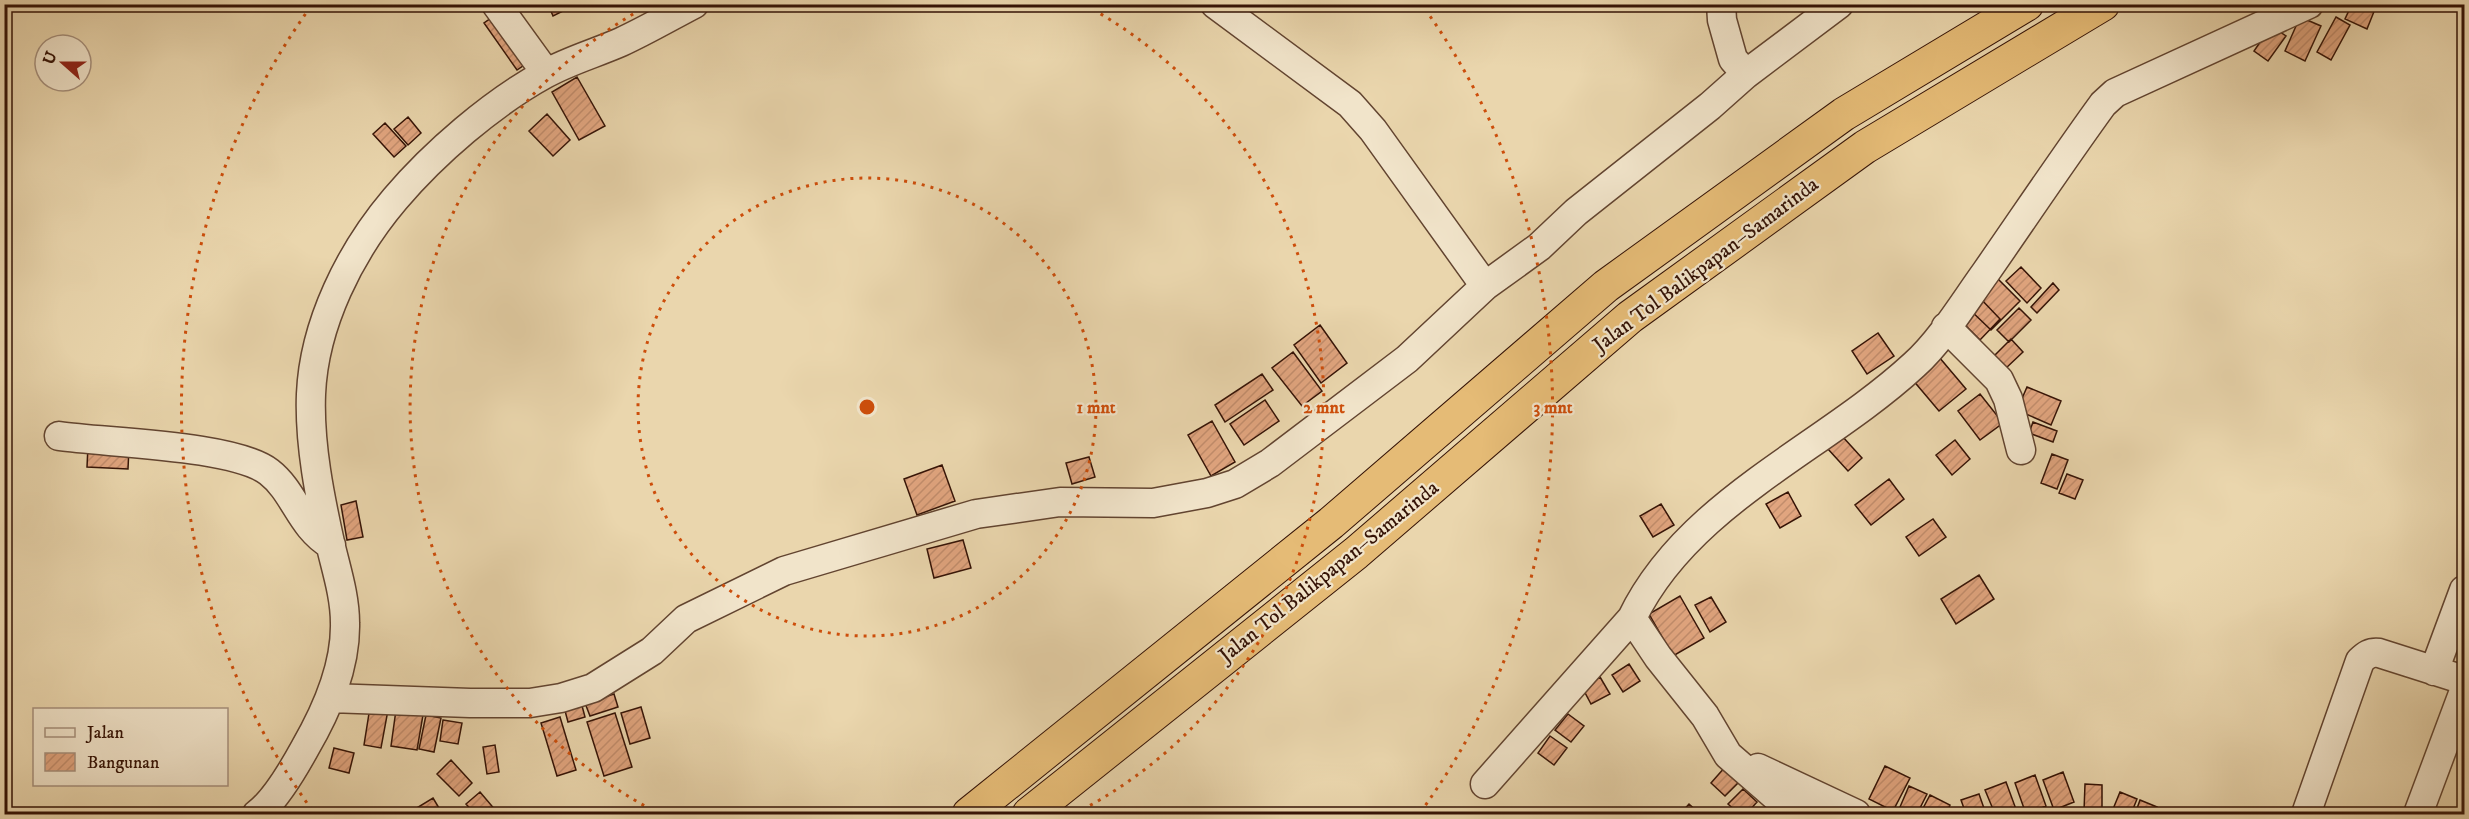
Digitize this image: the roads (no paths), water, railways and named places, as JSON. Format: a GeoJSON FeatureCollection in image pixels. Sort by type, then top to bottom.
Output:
{"type":"FeatureCollection","features":[{"type":"Feature","properties":{"kind":"highway","name":"Jalan Tol Balikpapan–Samarinda"},"geometry":{"type":"LineString","coordinates":[[969,814],[1331,523],[1606,286],[1844,114],[2027,4]]}},
{"type":"Feature","properties":{"kind":"highway","name":"Jalan Tol Balikpapan–Samarinda"},"geometry":{"type":"LineString","coordinates":[[1029,814],[1356,554],[1630,317],[1865,147],[2103,4]]}},
{"type":"Feature","properties":{"kind":"street"},"geometry":{"type":"LineString","coordinates":[[495,4],[546,73]]}},
{"type":"Feature","properties":{"kind":"street"},"geometry":{"type":"LineString","coordinates":[[257,814],[294,768],[321,720],[342,659],[345,624],[343,596],[319,482],[311,394],[315,359],[322,329],[336,295],[370,232],[395,198],[472,124],[546,73],[622,42],[694,4]]}},
{"type":"Feature","properties":{"kind":"street"},"geometry":{"type":"LineString","coordinates":[[1215,4],[1350,104],[1372,130],[1485,286]]}},
{"type":"Feature","properties":{"kind":"street"},"geometry":{"type":"LineString","coordinates":[[1721,4],[1722,20],[1733,59],[1746,74]]}},
{"type":"Feature","properties":{"kind":"street"},"geometry":{"type":"LineString","coordinates":[[330,698],[470,703],[530,703],[561,698],[593,688],[652,651],[686,618],[795,568],[976,514],[1060,502],[1153,503],[1207,494],[1235,484],[1270,463],[1407,358],[1485,286],[1539,247],[1576,212],[1710,106],[1746,74],[1839,4]]}},
{"type":"Feature","properties":{"kind":"street"},"geometry":{"type":"LineString","coordinates":[[1485,784],[1632,618],[1643,595],[1672,558],[1712,518],[1916,364],[1946,327],[2103,104],[2115,93],[2129,85],[2302,6]]}},
{"type":"Feature","properties":{"kind":"street"},"geometry":{"type":"LineString","coordinates":[[1946,327],[1999,380],[2008,399],[2021,450]]}},
{"type":"Feature","properties":{"kind":"street"},"geometry":{"type":"LineString","coordinates":[[59,436],[183,449],[250,462],[276,478],[304,520],[316,534],[331,545]]}},
{"type":"Feature","properties":{"kind":"street"},"geometry":{"type":"LineString","coordinates":[[2434,671],[2464,590]]}},
{"type":"Feature","properties":{"kind":"street"},"geometry":{"type":"LineString","coordinates":[[1632,618],[1658,657],[1705,716],[1728,755],[1796,814]]}},
{"type":"Feature","properties":{"kind":"street"},"geometry":{"type":"LineString","coordinates":[[2306,814],[2360,661],[2372,652],[2379,652],[2464,680]]}},
{"type":"Feature","properties":{"kind":"street"},"geometry":{"type":"LineString","coordinates":[[2418,814],[2464,692]]}},
{"type":"Feature","properties":{"kind":"street"},"geometry":{"type":"LineString","coordinates":[[1728,755],[1856,814]]}}]}
